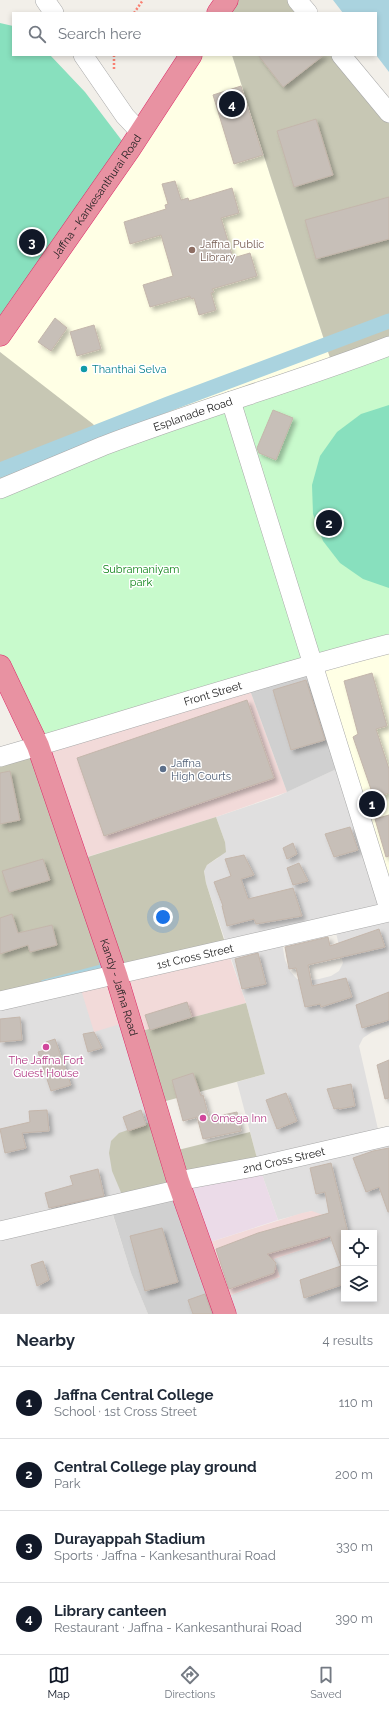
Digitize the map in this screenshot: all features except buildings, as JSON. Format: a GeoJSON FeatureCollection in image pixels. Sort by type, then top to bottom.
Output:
{"type":"FeatureCollection","features":[{"type":"Feature","properties":{"kind":"highway"},"geometry":{"type":"LineString","coordinates":[[219,12],[226,0]]}},
{"type":"Feature","properties":{"kind":"highway","name":"Jaffna - Kankesanthurai Road"},"geometry":{"type":"LineString","coordinates":[[0,335],[141,133],[190,56]]}},
{"type":"Feature","properties":{"kind":"highway","name":"Kandy - Jaffna Road"},"geometry":{"type":"LineString","coordinates":[[0,666],[38,746],[116,975],[180,1185],[225,1314]]}},
{"type":"Feature","properties":{"kind":"street"},"geometry":{"type":"LineString","coordinates":[[45,0],[53,12]]}},
{"type":"Feature","properties":{"kind":"street"},"geometry":{"type":"LineString","coordinates":[[297,0],[307,12]]}},
{"type":"Feature","properties":{"kind":"street"},"geometry":{"type":"LineString","coordinates":[[84,56],[125,116],[141,133]]}},
{"type":"Feature","properties":{"kind":"street"},"geometry":{"type":"LineString","coordinates":[[342,56],[389,113]]}},
{"type":"Feature","properties":{"kind":"street","name":"Esplanade Road"},"geometry":{"type":"LineString","coordinates":[[0,489],[104,446],[333,367],[389,346]]}},
{"type":"Feature","properties":{"kind":"street"},"geometry":{"type":"LineString","coordinates":[[231,401],[389,911]]}},
{"type":"Feature","properties":{"kind":"street","name":"Front Street"},"geometry":{"type":"LineString","coordinates":[[38,746],[312,664],[389,644]]}},
{"type":"Feature","properties":{"kind":"street"},"geometry":{"type":"LineString","coordinates":[[0,757],[38,746]]}},
{"type":"Feature","properties":{"kind":"street","name":"1st Cross Street"},"geometry":{"type":"LineString","coordinates":[[0,1001],[389,911]]}},
{"type":"Feature","properties":{"kind":"street","name":"2nd Cross Street"},"geometry":{"type":"LineString","coordinates":[[0,1231],[180,1185],[389,1136]]}},
{"type":"Feature","properties":{"kind":"path"},"geometry":{"type":"LineString","coordinates":[[135,12],[143,0]]}},
{"type":"Feature","properties":{"kind":"shaded area"},"geometry":{"type":"Polygon","coordinates":[[[227,0],[297,0],[306,12],[219,12],[227,0]]]}},
{"type":"Feature","properties":{"kind":"shaded area"},"geometry":{"type":"Polygon","coordinates":[[[190,56],[232,56],[333,367],[104,446],[0,352],[0,335],[190,56]]]}},
{"type":"Feature","properties":{"kind":"shaded area"},"geometry":{"type":"Polygon","coordinates":[[[232,56],[342,56],[389,113],[389,346],[333,367],[232,56]]]}},
{"type":"Feature","properties":{"kind":"shaded area"},"geometry":{"type":"Polygon","coordinates":[[[0,352],[93,424],[100,433],[104,446],[0,489],[0,352]]]}},
{"type":"Feature","properties":{"kind":"shaded area"},"geometry":{"type":"Polygon","coordinates":[[[389,644],[389,909],[312,664],[389,644]]]}},
{"type":"Feature","properties":{"kind":"shaded area"},"geometry":{"type":"Polygon","coordinates":[[[312,664],[343,766],[287,792],[247,682],[312,664]]]}},
{"type":"Feature","properties":{"kind":"shaded area","name":"Jaffna High Courts"},"geometry":{"type":"Polygon","coordinates":[[[247,682],[287,792],[216,817],[77,860],[38,746],[247,682]]]}},
{"type":"Feature","properties":{"kind":"shaded area"},"geometry":{"type":"Polygon","coordinates":[[[38,746],[78,860],[216,817],[225,842],[226,852],[207,865],[204,871],[206,883],[227,949],[0,1001],[0,757],[38,746]]]}},
{"type":"Feature","properties":{"kind":"shaded area"},"geometry":{"type":"Polygon","coordinates":[[[343,766],[389,909],[389,1025],[372,1032],[363,1038],[359,1046],[380,1138],[389,1136],[389,1314],[225,1314],[220,1299],[280,1277],[274,1259],[316,1245],[312,1211],[278,1220],[259,1166],[237,1082],[265,1074],[246,1003],[206,883],[204,870],[207,865],[218,858],[225,842],[216,817],[278,796],[343,766]],[[334,924],[281,938],[285,960],[290,971],[297,979],[306,981],[331,976],[339,971],[343,963],[334,924]]]}},
{"type":"Feature","properties":{"kind":"shaded area"},"geometry":{"type":"Polygon","coordinates":[[[227,949],[246,1003],[134,1033],[130,1021],[94,1032],[79,983],[227,949]]]}},
{"type":"Feature","properties":{"kind":"shaded area"},"geometry":{"type":"Polygon","coordinates":[[[79,983],[131,1021],[160,1119],[125,1202],[110,1206],[131,1273],[148,1314],[0,1314],[0,1001],[79,983]]]}},
{"type":"Feature","properties":{"kind":"shaded area"},"geometry":{"type":"Polygon","coordinates":[[[246,1003],[265,1074],[155,1104],[134,1033],[246,1003]]]}},
{"type":"Feature","properties":{"kind":"shaded area"},"geometry":{"type":"Polygon","coordinates":[[[160,1119],[170,1152],[250,1132],[259,1166],[125,1202],[112,1171],[109,1153],[111,1141],[119,1133],[160,1119]]]}},
{"type":"Feature","properties":{"kind":"shaded area"},"geometry":{"type":"Polygon","coordinates":[[[259,1166],[278,1220],[201,1245],[178,1181],[259,1166]]]}},
{"type":"Feature","properties":{"kind":"shaded area"},"geometry":{"type":"Polygon","coordinates":[[[181,1189],[225,1314],[148,1314],[131,1273],[110,1205],[181,1189]]]}},
{"type":"Feature","properties":{"kind":"shaded area"},"geometry":{"type":"Polygon","coordinates":[[[312,1211],[323,1215],[331,1234],[330,1237],[316,1245],[274,1259],[280,1277],[220,1299],[201,1245],[312,1211]]]}},
{"type":"Feature","properties":{"kind":"green space"},"geometry":{"type":"Polygon","coordinates":[[[0,23],[12,26],[12,56],[51,56],[85,92],[129,150],[0,335],[0,23]]]}},
{"type":"Feature","properties":{"kind":"green space","name":"Subramaniyam park"},"geometry":{"type":"Polygon","coordinates":[[[389,346],[389,644],[38,746],[0,682],[0,489],[389,346]]]}},
{"type":"Feature","properties":{"kind":"green space"},"geometry":{"type":"Polygon","coordinates":[[[389,405],[389,588],[363,579],[340,563],[323,541],[313,514],[312,485],[320,456],[337,432],[361,414],[389,405]]]}},
{"type":"Feature","properties":{"kind":"water"},"geometry":{"type":"Polygon","coordinates":[[[333,0],[389,0],[389,72],[377,56],[377,12],[342,12],[333,0]]]}},
{"type":"Feature","properties":{"kind":"waterway"},"geometry":{"type":"LineString","coordinates":[[0,470],[168,404],[389,321]]}},
{"type":"Feature","properties":{"kind":"waterway"},"geometry":{"type":"LineString","coordinates":[[43,982],[103,966],[101,963]]}},
{"type":"Feature","properties":{"kind":"place","name":"Library canteen"},"geometry":{"type":"Point","coordinates":[232,104]}},
{"type":"Feature","properties":{"kind":"place","name":"Durayappah Stadium"},"geometry":{"type":"Point","coordinates":[32,242]}},
{"type":"Feature","properties":{"kind":"place","name":"Jaffna Public Library"},"geometry":{"type":"Point","coordinates":[192,250]}},
{"type":"Feature","properties":{"kind":"place","name":"Thanthai Selva"},"geometry":{"type":"Point","coordinates":[84,369]}},
{"type":"Feature","properties":{"kind":"place","name":"Central College play ground"},"geometry":{"type":"Point","coordinates":[329,523]}},
{"type":"Feature","properties":{"kind":"place","name":"Jaffna High Courts"},"geometry":{"type":"Point","coordinates":[163,769]}},
{"type":"Feature","properties":{"kind":"place","name":"Jaffna Central College"},"geometry":{"type":"Point","coordinates":[372,804]}},
{"type":"Feature","properties":{"kind":"place","name":"The Jaffna Fort Guest House"},"geometry":{"type":"Point","coordinates":[46,1047]}},
{"type":"Feature","properties":{"kind":"place","name":"Omega Inn"},"geometry":{"type":"Point","coordinates":[203,1118]}}]}
